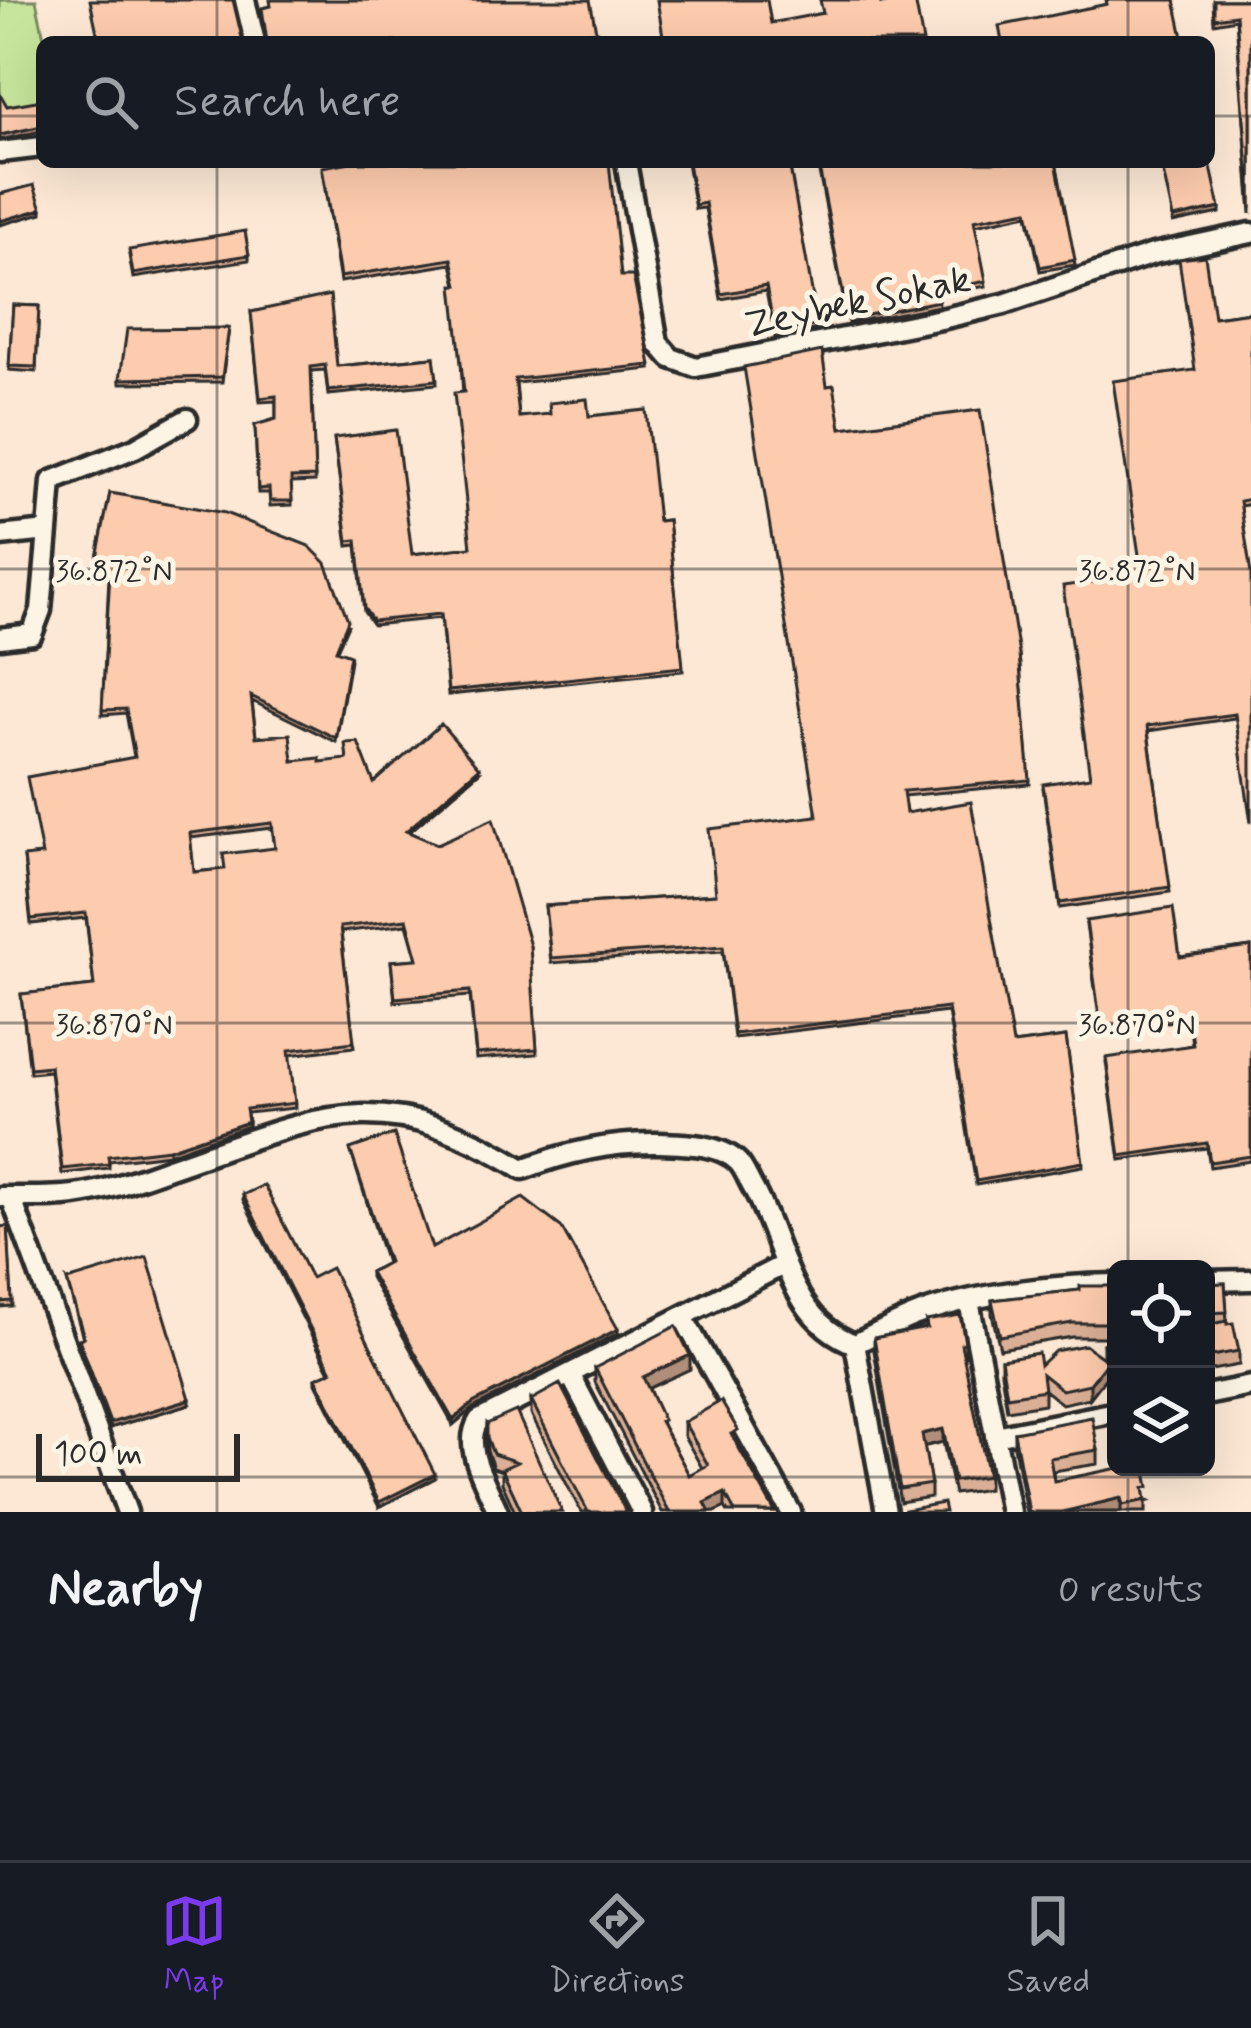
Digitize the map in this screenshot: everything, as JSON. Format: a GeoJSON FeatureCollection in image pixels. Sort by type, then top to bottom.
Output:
{"type":"FeatureCollection","features":[{"type":"Feature","properties":{"kind":"street"},"geometry":{"type":"LineString","coordinates":[[245,0],[254,36]]}},
{"type":"Feature","properties":{"kind":"street"},"geometry":{"type":"LineString","coordinates":[[0,152],[36,148]]}},
{"type":"Feature","properties":{"kind":"street","name":"Zeybek Sokak"},"geometry":{"type":"LineString","coordinates":[[627,168],[658,343],[671,358],[696,367],[1004,304],[1154,254],[1251,233]]}},
{"type":"Feature","properties":{"kind":"street"},"geometry":{"type":"LineString","coordinates":[[0,638],[32,634],[41,610],[52,481],[135,448],[187,419]]}},
{"type":"Feature","properties":{"kind":"street"},"geometry":{"type":"LineString","coordinates":[[0,536],[48,531]]}},
{"type":"Feature","properties":{"kind":"street"},"geometry":{"type":"LineString","coordinates":[[128,1512],[6,1197],[76,1195],[135,1180],[306,1120],[361,1114],[422,1120],[463,1133],[523,1169],[565,1153],[600,1147],[661,1143],[715,1149],[738,1162],[758,1198],[799,1300],[842,1339],[855,1344],[917,1314],[970,1301],[1069,1285],[1107,1284]]}},
{"type":"Feature","properties":{"kind":"street"},"geometry":{"type":"LineString","coordinates":[[498,1512],[471,1446],[471,1432],[478,1420],[785,1264]]}},
{"type":"Feature","properties":{"kind":"street"},"geometry":{"type":"LineString","coordinates":[[1215,1281],[1251,1282]]}},
{"type":"Feature","properties":{"kind":"street"},"geometry":{"type":"LineString","coordinates":[[970,1301],[1010,1512]]}},
{"type":"Feature","properties":{"kind":"street"},"geometry":{"type":"LineString","coordinates":[[683,1317],[790,1512]]}},
{"type":"Feature","properties":{"kind":"street"},"geometry":{"type":"LineString","coordinates":[[855,1344],[886,1512]]}},
{"type":"Feature","properties":{"kind":"street"},"geometry":{"type":"LineString","coordinates":[[571,1376],[642,1512]]}},
{"type":"Feature","properties":{"kind":"street"},"geometry":{"type":"LineString","coordinates":[[1215,1393],[1251,1386]]}},
{"type":"Feature","properties":{"kind":"street"},"geometry":{"type":"LineString","coordinates":[[995,1436],[1107,1414]]}},
{"type":"Feature","properties":{"kind":"green space"},"geometry":{"type":"Polygon","coordinates":[[[0,0],[36,0],[44,36],[36,36],[36,139],[0,146],[0,0]]]}},
{"type":"Feature","properties":{"kind":"building"},"geometry":{"type":"Polygon","coordinates":[[[90,0],[233,0],[242,36],[98,36],[90,0]]]}},
{"type":"Feature","properties":{"kind":"building"},"geometry":{"type":"Polygon","coordinates":[[[270,0],[590,0],[596,31],[575,36],[266,36],[262,8],[271,6],[270,0]]]}},
{"type":"Feature","properties":{"kind":"building"},"geometry":{"type":"Polygon","coordinates":[[[657,0],[767,0],[771,23],[823,13],[820,0],[880,0],[881,4],[915,0],[922,36],[663,36],[657,0]]]}},
{"type":"Feature","properties":{"kind":"building"},"geometry":{"type":"Polygon","coordinates":[[[1106,0],[1175,0],[1183,36],[1001,36],[999,26],[1107,4],[1106,0]]]}},
{"type":"Feature","properties":{"kind":"building"},"geometry":{"type":"Polygon","coordinates":[[[1214,0],[1251,0],[1251,209],[1236,15],[1214,18],[1214,0]]]}},
{"type":"Feature","properties":{"kind":"building"},"geometry":{"type":"Polygon","coordinates":[[[0,94],[7,106],[36,101],[36,127],[0,135],[0,94]]]}},
{"type":"Feature","properties":{"kind":"building"},"geometry":{"type":"Polygon","coordinates":[[[322,168],[610,168],[621,276],[633,276],[651,365],[515,379],[519,417],[550,414],[549,403],[587,399],[589,416],[646,410],[658,521],[668,520],[683,667],[448,691],[441,614],[373,621],[364,608],[357,540],[348,541],[334,438],[396,430],[412,554],[471,547],[454,393],[464,392],[453,285],[458,285],[452,259],[340,277],[322,168]]]}},
{"type":"Feature","properties":{"kind":"building"},"geometry":{"type":"Polygon","coordinates":[[[689,168],[790,168],[818,325],[775,333],[766,286],[721,294],[705,203],[695,205],[689,168]]]}},
{"type":"Feature","properties":{"kind":"building"},"geometry":{"type":"Polygon","coordinates":[[[819,168],[1057,168],[1075,260],[1040,267],[1028,210],[974,220],[986,281],[937,291],[939,301],[848,319],[819,168]]]}},
{"type":"Feature","properties":{"kind":"building"},"geometry":{"type":"Polygon","coordinates":[[[1162,168],[1211,168],[1220,208],[1173,218],[1162,168]]]}},
{"type":"Feature","properties":{"kind":"building"},"geometry":{"type":"Polygon","coordinates":[[[34,185],[42,209],[0,221],[0,194],[34,185]]]}},
{"type":"Feature","properties":{"kind":"building"},"geometry":{"type":"Polygon","coordinates":[[[245,231],[249,255],[133,274],[129,250],[245,231]]]}},
{"type":"Feature","properties":{"kind":"building"},"geometry":{"type":"Polygon","coordinates":[[[1205,256],[1214,317],[1251,312],[1251,499],[1240,501],[1251,574],[1251,823],[1235,714],[1147,726],[1170,887],[1060,903],[1043,784],[1090,777],[1063,586],[1142,575],[1113,381],[1195,370],[1179,259],[1205,256]]]}},
{"type":"Feature","properties":{"kind":"building"},"geometry":{"type":"Polygon","coordinates":[[[330,295],[337,366],[434,357],[437,380],[328,391],[325,365],[311,367],[315,477],[291,478],[292,501],[270,501],[269,488],[258,489],[255,425],[276,419],[276,396],[260,398],[251,312],[330,295]]]}},
{"type":"Feature","properties":{"kind":"building"},"geometry":{"type":"Polygon","coordinates":[[[13,305],[39,306],[36,367],[9,366],[13,305]]]}},
{"type":"Feature","properties":{"kind":"building"},"geometry":{"type":"Polygon","coordinates":[[[229,328],[222,377],[120,379],[127,329],[229,328]]]}},
{"type":"Feature","properties":{"kind":"building"},"geometry":{"type":"Polygon","coordinates":[[[822,351],[841,428],[980,410],[1019,655],[1030,780],[903,791],[906,813],[971,802],[1013,1044],[1066,1037],[1083,1162],[976,1181],[948,1008],[734,1034],[723,946],[551,958],[545,906],[716,894],[709,829],[817,816],[744,367],[822,351]]]}},
{"type":"Feature","properties":{"kind":"building"},"geometry":{"type":"Polygon","coordinates":[[[110,493],[225,513],[309,546],[326,563],[348,620],[336,650],[350,655],[336,738],[251,696],[256,737],[290,734],[293,761],[347,759],[345,743],[358,742],[374,783],[441,724],[479,768],[406,831],[437,844],[493,819],[530,946],[537,1049],[476,1054],[470,991],[395,998],[391,961],[418,959],[407,919],[340,927],[354,1042],[289,1050],[295,1103],[246,1109],[248,1122],[169,1149],[108,1156],[109,1164],[62,1169],[50,1066],[30,1068],[21,994],[94,986],[86,913],[31,919],[24,857],[42,855],[27,777],[135,757],[126,709],[102,710],[110,573],[94,572],[110,493]],[[272,823],[190,833],[194,872],[225,869],[223,854],[275,848],[272,823]]]}},
{"type":"Feature","properties":{"kind":"building"},"geometry":{"type":"Polygon","coordinates":[[[1173,908],[1180,957],[1251,947],[1251,1156],[1210,1162],[1207,1143],[1120,1156],[1106,1058],[1193,1045],[1189,1014],[1101,1027],[1086,921],[1173,908]]]}},
{"type":"Feature","properties":{"kind":"building"},"geometry":{"type":"Polygon","coordinates":[[[394,1134],[432,1248],[523,1198],[561,1227],[618,1329],[473,1403],[453,1420],[370,1272],[388,1262],[350,1149],[394,1134]]]}},
{"type":"Feature","properties":{"kind":"building"},"geometry":{"type":"Polygon","coordinates":[[[264,1185],[311,1278],[331,1268],[435,1474],[379,1502],[316,1378],[332,1371],[243,1195],[264,1185]]]}},
{"type":"Feature","properties":{"kind":"building"},"geometry":{"type":"Polygon","coordinates":[[[8,1226],[12,1301],[0,1302],[0,1227],[8,1226]]]}},
{"type":"Feature","properties":{"kind":"building"},"geometry":{"type":"Polygon","coordinates":[[[147,1257],[190,1399],[110,1423],[79,1339],[84,1337],[67,1281],[147,1257]]]}},
{"type":"Feature","properties":{"kind":"building"},"geometry":{"type":"Polygon","coordinates":[[[1225,1283],[1227,1312],[1215,1313],[1215,1284],[1225,1283]]]}},
{"type":"Feature","properties":{"kind":"building"},"geometry":{"type":"Polygon","coordinates":[[[1080,1286],[1107,1286],[1107,1323],[1072,1323],[1000,1336],[992,1300],[1080,1290],[1080,1286]]]}},
{"type":"Feature","properties":{"kind":"building"},"geometry":{"type":"Polygon","coordinates":[[[960,1315],[965,1343],[961,1344],[988,1476],[954,1481],[943,1429],[922,1434],[931,1484],[900,1489],[874,1338],[927,1328],[926,1321],[960,1315]]]}},
{"type":"Feature","properties":{"kind":"building"},"geometry":{"type":"Polygon","coordinates":[[[1215,1323],[1233,1323],[1239,1351],[1215,1355],[1215,1323]]]}},
{"type":"Feature","properties":{"kind":"building"},"geometry":{"type":"Polygon","coordinates":[[[676,1326],[690,1355],[643,1377],[660,1421],[689,1475],[708,1465],[684,1422],[721,1401],[738,1430],[731,1434],[775,1512],[735,1512],[725,1493],[705,1503],[710,1512],[669,1512],[595,1368],[676,1326]]]}},
{"type":"Feature","properties":{"kind":"building"},"geometry":{"type":"Polygon","coordinates":[[[1107,1343],[1107,1362],[1090,1384],[1062,1390],[1042,1374],[1044,1390],[1007,1396],[1001,1359],[1038,1353],[1040,1365],[1055,1351],[1085,1345],[1106,1360],[1103,1344],[1107,1343]]]}},
{"type":"Feature","properties":{"kind":"building"},"geometry":{"type":"Polygon","coordinates":[[[560,1384],[626,1512],[588,1512],[531,1400],[560,1384]]]}},
{"type":"Feature","properties":{"kind":"building"},"geometry":{"type":"Polygon","coordinates":[[[516,1411],[562,1512],[522,1512],[502,1469],[517,1462],[493,1454],[487,1424],[516,1411]]]}},
{"type":"Feature","properties":{"kind":"building"},"geometry":{"type":"Polygon","coordinates":[[[1092,1417],[1098,1450],[1050,1458],[1054,1481],[1107,1470],[1107,1476],[1147,1476],[1146,1500],[1123,1505],[1121,1498],[1062,1512],[1029,1512],[1014,1432],[1092,1417]]]}},
{"type":"Feature","properties":{"kind":"building"},"geometry":{"type":"Polygon","coordinates":[[[943,1503],[945,1512],[905,1510],[943,1503]]]}}]}
